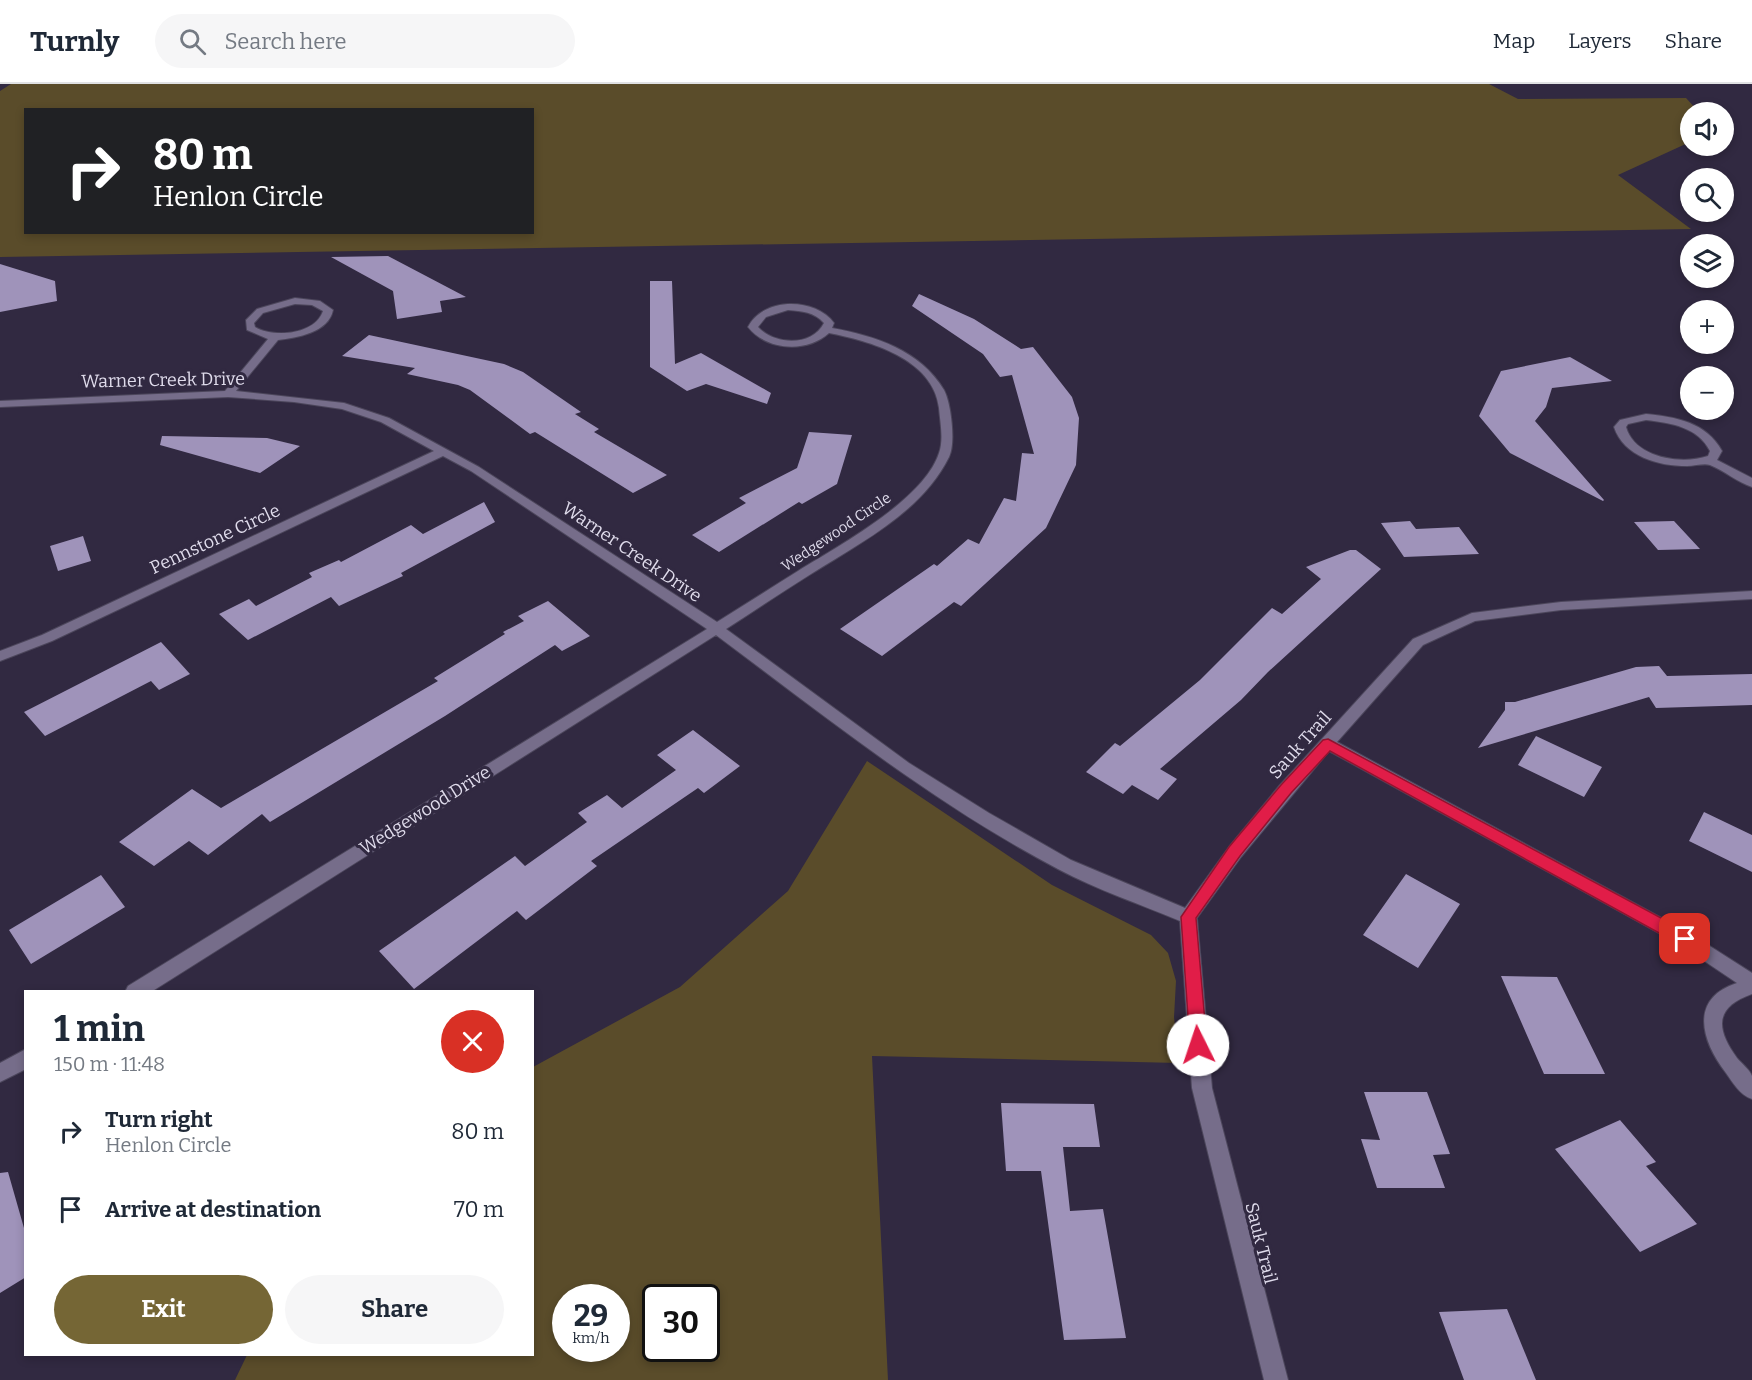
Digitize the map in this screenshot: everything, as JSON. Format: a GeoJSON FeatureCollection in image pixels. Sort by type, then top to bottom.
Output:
{"type":"FeatureCollection","features":[{"type":"Feature","properties":{"kind":"street"},"geometry":{"type":"LineString","coordinates":[[228,394],[276,336],[290,335],[315,327],[323,321],[328,310],[316,303],[295,301],[260,311],[249,322],[250,328],[255,332],[276,336]]}},
{"type":"Feature","properties":{"kind":"street"},"geometry":{"type":"LineString","coordinates":[[795,308],[815,311],[825,316],[829,323],[828,330],[809,341],[779,343],[757,334],[753,327],[755,320],[762,314],[795,308]]}},
{"type":"Feature","properties":{"kind":"street","name":"Wedgewood Circle"},"geometry":{"type":"LineString","coordinates":[[717,629],[867,532],[900,508],[942,461],[948,448],[944,406],[940,394],[922,371],[910,360],[884,344],[828,330]]}},
{"type":"Feature","properties":{"kind":"street","name":"Warner Creek Drive"},"geometry":{"type":"LineString","coordinates":[[0,404],[228,394],[294,399],[344,406],[384,420],[475,469],[717,629],[904,767],[982,818],[1065,865],[1188,917]]}},
{"type":"Feature","properties":{"kind":"street"},"geometry":{"type":"LineString","coordinates":[[1709,460],[1716,451],[1713,443],[1705,435],[1678,422],[1646,417],[1624,422],[1620,427],[1620,434],[1625,441],[1647,455],[1684,464],[1709,460],[1752,483]]}},
{"type":"Feature","properties":{"kind":"street","name":"Pennstone Circle"},"geometry":{"type":"LineString","coordinates":[[0,656],[57,633],[444,451]]}},
{"type":"Feature","properties":{"kind":"street","name":"Sauk Trail"},"geometry":{"type":"LineString","coordinates":[[1276,1380],[1202,1088],[1188,917],[1235,852],[1286,789],[1418,642],[1472,617],[1561,606],[1752,595]]}},
{"type":"Feature","properties":{"kind":"street","name":"Wedgewood Drive"},"geometry":{"type":"LineString","coordinates":[[137,990],[717,629]]}},
{"type":"Feature","properties":{"kind":"street"},"geometry":{"type":"LineString","coordinates":[[1328,744],[1685,939],[1752,984]]}},
{"type":"Feature","properties":{"kind":"street"},"geometry":{"type":"LineString","coordinates":[[1752,984],[1733,989],[1718,1001],[1712,1020],[1717,1043],[1731,1068],[1752,1090]]}},
{"type":"Feature","properties":{"kind":"street"},"geometry":{"type":"LineString","coordinates":[[0,1073],[24,1059]]}},
{"type":"Feature","properties":{"kind":"shaded area"},"geometry":{"type":"Polygon","coordinates":[[[11,84],[1489,84],[1518,99],[1686,98],[1690,102],[1680,102],[1680,147],[1618,175],[1691,229],[0,257],[0,91],[11,84]]]}},
{"type":"Feature","properties":{"kind":"shaded area"},"geometry":{"type":"Polygon","coordinates":[[[867,761],[1052,885],[1151,935],[1168,953],[1176,981],[1174,1017],[1179,1063],[872,1056],[888,1380],[235,1380],[247,1356],[534,1356],[534,1066],[680,987],[788,891],[867,761]]]}},
{"type":"Feature","properties":{"kind":"building"},"geometry":{"type":"Polygon","coordinates":[[[388,256],[466,297],[440,301],[442,312],[397,319],[393,291],[331,257],[388,256]]]}},
{"type":"Feature","properties":{"kind":"building"},"geometry":{"type":"Polygon","coordinates":[[[0,264],[55,281],[57,301],[0,312],[0,264]]]}},
{"type":"Feature","properties":{"kind":"building"},"geometry":{"type":"Polygon","coordinates":[[[650,281],[672,281],[675,364],[701,353],[771,393],[767,404],[706,384],[687,391],[650,367],[650,281]]]}},
{"type":"Feature","properties":{"kind":"building"},"geometry":{"type":"Polygon","coordinates":[[[919,294],[974,319],[1021,349],[1033,347],[1072,397],[1079,418],[1076,465],[1046,528],[961,606],[954,602],[882,656],[840,629],[934,564],[937,566],[968,539],[979,544],[1004,498],[1016,501],[1022,453],[1034,454],[1012,375],[1000,377],[983,354],[912,306],[919,294]]]}},
{"type":"Feature","properties":{"kind":"building"},"geometry":{"type":"Polygon","coordinates":[[[369,335],[504,364],[523,372],[581,412],[575,414],[599,429],[594,432],[667,475],[633,493],[535,432],[530,434],[470,390],[458,385],[407,374],[415,368],[342,356],[369,335]]]}},
{"type":"Feature","properties":{"kind":"building"},"geometry":{"type":"Polygon","coordinates":[[[1570,357],[1612,381],[1552,388],[1546,407],[1535,421],[1603,501],[1510,453],[1479,416],[1501,371],[1570,357]]]}},
{"type":"Feature","properties":{"kind":"building"},"geometry":{"type":"Polygon","coordinates":[[[809,432],[852,435],[837,484],[802,504],[799,502],[719,552],[692,535],[746,503],[739,498],[797,468],[809,432]]]}},
{"type":"Feature","properties":{"kind":"building"},"geometry":{"type":"Polygon","coordinates":[[[162,436],[267,438],[300,446],[260,473],[160,445],[162,436]]]}},
{"type":"Feature","properties":{"kind":"building"},"geometry":{"type":"Polygon","coordinates":[[[484,502],[495,522],[401,573],[403,576],[339,606],[331,597],[248,640],[219,614],[249,599],[256,606],[312,577],[309,573],[339,560],[341,562],[411,525],[423,534],[484,502]]]}},
{"type":"Feature","properties":{"kind":"building"},"geometry":{"type":"Polygon","coordinates":[[[1410,521],[1416,529],[1459,527],[1479,554],[1404,557],[1381,523],[1410,521]]]}},
{"type":"Feature","properties":{"kind":"building"},"geometry":{"type":"Polygon","coordinates":[[[1674,521],[1700,549],[1658,550],[1634,522],[1674,521]]]}},
{"type":"Feature","properties":{"kind":"building"},"geometry":{"type":"Polygon","coordinates":[[[83,536],[91,561],[58,571],[50,546],[83,536]]]}},
{"type":"Feature","properties":{"kind":"building"},"geometry":{"type":"Polygon","coordinates":[[[1350,550],[1356,550],[1381,569],[1268,672],[1241,700],[1160,769],[1177,779],[1158,800],[1132,785],[1123,794],[1086,772],[1115,743],[1120,746],[1200,680],[1272,608],[1282,614],[1321,579],[1306,567],[1350,550]]]}},
{"type":"Feature","properties":{"kind":"building"},"geometry":{"type":"Polygon","coordinates":[[[548,601],[590,636],[562,651],[555,645],[445,716],[270,822],[262,814],[208,855],[189,841],[154,866],[119,842],[192,789],[221,808],[438,681],[434,678],[505,634],[503,632],[524,621],[518,616],[548,601]]]}},
{"type":"Feature","properties":{"kind":"building"},"geometry":{"type":"Polygon","coordinates":[[[161,642],[190,674],[159,690],[151,681],[45,736],[24,712],[161,642]]]}},
{"type":"Feature","properties":{"kind":"building"},"geometry":{"type":"Polygon","coordinates":[[[1659,666],[1667,676],[1752,674],[1752,705],[1656,708],[1649,697],[1478,748],[1505,710],[1505,702],[1515,702],[1636,667],[1659,666]]]}},
{"type":"Feature","properties":{"kind":"building"},"geometry":{"type":"Polygon","coordinates":[[[693,730],[740,766],[704,793],[698,788],[591,861],[597,866],[526,920],[517,911],[414,989],[379,951],[515,856],[525,866],[587,822],[578,813],[607,795],[622,808],[676,770],[657,755],[693,730]]]}},
{"type":"Feature","properties":{"kind":"building"},"geometry":{"type":"Polygon","coordinates":[[[1536,736],[1602,767],[1584,797],[1518,765],[1536,736]]]}},
{"type":"Feature","properties":{"kind":"building"},"geometry":{"type":"Polygon","coordinates":[[[1704,812],[1752,835],[1752,872],[1689,841],[1704,812]]]}},
{"type":"Feature","properties":{"kind":"building"},"geometry":{"type":"Polygon","coordinates":[[[1406,874],[1460,904],[1418,968],[1363,935],[1406,874]]]}},
{"type":"Feature","properties":{"kind":"building"},"geometry":{"type":"Polygon","coordinates":[[[101,875],[125,907],[31,964],[9,930],[101,875]]]}},
{"type":"Feature","properties":{"kind":"building"},"geometry":{"type":"Polygon","coordinates":[[[1501,976],[1557,977],[1605,1074],[1544,1074],[1501,976]]]}},
{"type":"Feature","properties":{"kind":"building"},"geometry":{"type":"Polygon","coordinates":[[[1364,1092],[1427,1092],[1450,1154],[1433,1155],[1445,1188],[1377,1188],[1361,1139],[1380,1140],[1364,1092]]]}},
{"type":"Feature","properties":{"kind":"building"},"geometry":{"type":"Polygon","coordinates":[[[1001,1103],[1094,1104],[1100,1147],[1063,1147],[1070,1211],[1103,1209],[1126,1338],[1064,1340],[1041,1171],[1006,1171],[1001,1103]]]}},
{"type":"Feature","properties":{"kind":"building"},"geometry":{"type":"Polygon","coordinates":[[[1620,1120],[1656,1162],[1646,1166],[1697,1224],[1640,1252],[1555,1149],[1620,1120]]]}},
{"type":"Feature","properties":{"kind":"building"},"geometry":{"type":"Polygon","coordinates":[[[8,1172],[24,1228],[24,1278],[0,1293],[0,1173],[8,1172]]]}},
{"type":"Feature","properties":{"kind":"building"},"geometry":{"type":"Polygon","coordinates":[[[1507,1309],[1536,1380],[1464,1380],[1439,1312],[1507,1309]]]}},
{"type":"Feature","properties":{"kind":"route"},"geometry":{"type":"LineString","coordinates":[[1198,1045],[1188,917],[1235,852],[1286,789],[1328,744],[1685,939]]}}]}
